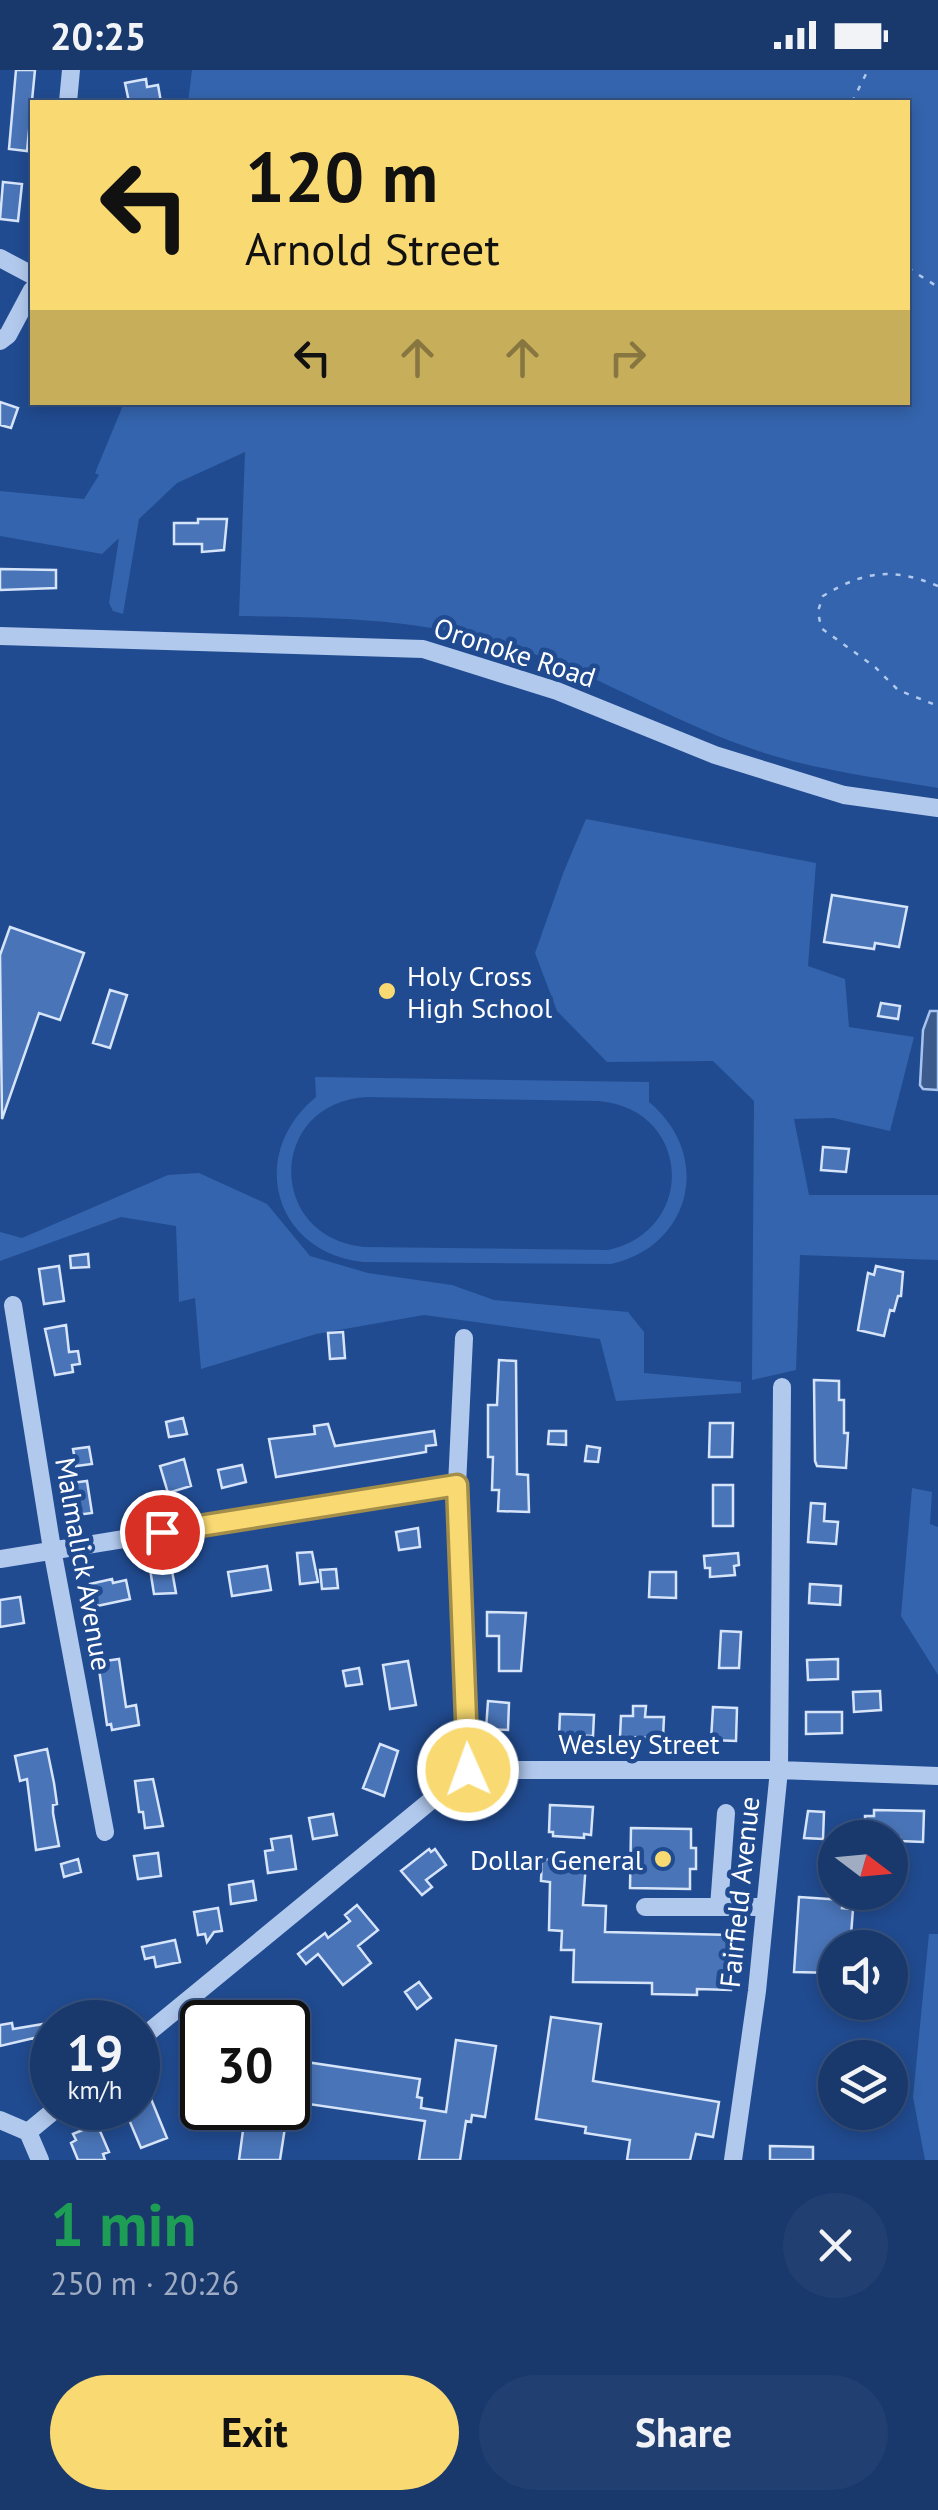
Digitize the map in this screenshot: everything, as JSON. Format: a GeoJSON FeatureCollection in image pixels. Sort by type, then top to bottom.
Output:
{"type":"FeatureCollection","features":[{"type":"Feature","properties":{"kind":"street"},"geometry":{"type":"LineString","coordinates":[[68,100],[71,70]]}},
{"type":"Feature","properties":{"kind":"street"},"geometry":{"type":"LineString","coordinates":[[0,258],[30,274]]}},
{"type":"Feature","properties":{"kind":"street"},"geometry":{"type":"LineString","coordinates":[[0,341],[8,336],[30,294]]}},
{"type":"Feature","properties":{"kind":"street","name":"Oronoke Road"},"geometry":{"type":"LineString","coordinates":[[0,636],[422,649],[557,691],[714,755],[844,795],[938,808]]}},
{"type":"Feature","properties":{"kind":"street","name":"Malmalick Avenue"},"geometry":{"type":"LineString","coordinates":[[13,1305],[52,1549],[105,1832]]}},
{"type":"Feature","properties":{"kind":"street"},"geometry":{"type":"LineString","coordinates":[[160,2024],[468,1770],[457,1485],[464,1338]]}},
{"type":"Feature","properties":{"kind":"street","name":"Fairfield Avenue"},"geometry":{"type":"LineString","coordinates":[[733,2160],[778,1770],[782,1387]]}},
{"type":"Feature","properties":{"kind":"street"},"geometry":{"type":"LineString","coordinates":[[0,1559],[457,1485]]}},
{"type":"Feature","properties":{"kind":"street","name":"Wesley Street"},"geometry":{"type":"LineString","coordinates":[[468,1770],[778,1770],[938,1776]]}},
{"type":"Feature","properties":{"kind":"street"},"geometry":{"type":"LineString","coordinates":[[719,1907],[726,1814]]}},
{"type":"Feature","properties":{"kind":"street"},"geometry":{"type":"LineString","coordinates":[[645,1907],[765,1907]]}},
{"type":"Feature","properties":{"kind":"street"},"geometry":{"type":"LineString","coordinates":[[0,2120],[28,2132],[40,2160]]}},
{"type":"Feature","properties":{"kind":"path"},"geometry":{"type":"LineString","coordinates":[[853,100],[868,70]]}},
{"type":"Feature","properties":{"kind":"path"},"geometry":{"type":"LineString","coordinates":[[910,269],[938,287]]}},
{"type":"Feature","properties":{"kind":"path"},"geometry":{"type":"LineString","coordinates":[[938,586],[880,572],[850,580],[823,596],[818,611],[822,628],[875,667],[898,690],[938,706]]}},
{"type":"Feature","properties":{"kind":"shaded area"},"geometry":{"type":"Polygon","coordinates":[[[192,70],[938,70],[938,788],[840,772],[767,754],[717,736],[561,664],[462,633],[388,622],[239,616],[245,452],[177,483],[139,519],[123,614],[113,611],[109,603],[119,538],[102,554],[0,536],[0,491],[84,499],[99,475],[95,473],[123,405],[910,405],[910,100],[188,100],[192,70]]]}},
{"type":"Feature","properties":{"kind":"shaded area"},"geometry":{"type":"Polygon","coordinates":[[[586,819],[816,863],[808,966],[845,979],[849,1027],[914,1037],[890,1131],[833,1118],[794,1119],[809,1195],[938,1195],[938,1260],[800,1255],[796,1370],[752,1380],[754,1101],[713,1061],[607,1062],[557,1011],[535,953],[586,819]]]}},
{"type":"Feature","properties":{"kind":"shaded area"},"geometry":{"type":"Polygon","coordinates":[[[930,1011],[938,1011],[938,1090],[923,1089],[920,1085],[923,1030],[930,1011]]]}},
{"type":"Feature","properties":{"kind":"shaded area"},"geometry":{"type":"Polygon","coordinates":[[[315,1077],[649,1082],[649,1102],[669,1123],[681,1147],[686,1172],[684,1196],[675,1219],[660,1239],[639,1254],[611,1264],[363,1262],[332,1254],[308,1240],[290,1220],[280,1197],[277,1172],[282,1145],[295,1120],[316,1097],[315,1077]],[[367,1097],[334,1104],[311,1121],[296,1144],[291,1170],[295,1196],[309,1220],[332,1238],[364,1247],[608,1250],[637,1238],[658,1219],[669,1196],[672,1171],[666,1146],[652,1125],[629,1109],[599,1101],[367,1097]]]}},
{"type":"Feature","properties":{"kind":"shaded area"},"geometry":{"type":"Polygon","coordinates":[[[199,1173],[267,1204],[310,1256],[368,1273],[452,1285],[494,1300],[628,1312],[644,1332],[644,1373],[741,1382],[741,1393],[616,1401],[600,1339],[424,1315],[316,1334],[201,1369],[195,1298],[179,1302],[176,1226],[121,1217],[0,1261],[0,1232],[22,1238],[168,1175],[199,1173]]]}},
{"type":"Feature","properties":{"kind":"shaded area"},"geometry":{"type":"Polygon","coordinates":[[[912,1488],[932,1492],[930,1524],[938,1527],[938,1675],[901,1616],[912,1488]]]}},
{"type":"Feature","properties":{"kind":"shaded area"},"geometry":{"type":"Polygon","coordinates":[[[929,1934],[938,1934],[938,2160],[925,2160],[913,2097],[929,1934]]]}},
{"type":"Feature","properties":{"kind":"building"},"geometry":{"type":"Polygon","coordinates":[[[16,70],[35,70],[27,151],[9,149],[16,70]]]}},
{"type":"Feature","properties":{"kind":"building"},"geometry":{"type":"Polygon","coordinates":[[[146,79],[147,87],[158,85],[161,100],[129,100],[125,83],[146,79]]]}},
{"type":"Feature","properties":{"kind":"building"},"geometry":{"type":"Polygon","coordinates":[[[3,182],[22,184],[18,221],[0,219],[3,182]]]}},
{"type":"Feature","properties":{"kind":"building"},"geometry":{"type":"Polygon","coordinates":[[[0,402],[18,408],[11,428],[0,425],[0,402]]]}},
{"type":"Feature","properties":{"kind":"building"},"geometry":{"type":"Polygon","coordinates":[[[198,519],[227,519],[224,550],[202,552],[202,544],[174,544],[174,523],[198,523],[198,519]]]}},
{"type":"Feature","properties":{"kind":"building"},"geometry":{"type":"Polygon","coordinates":[[[0,569],[56,570],[56,588],[0,590],[0,569]]]}},
{"type":"Feature","properties":{"kind":"building"},"geometry":{"type":"Polygon","coordinates":[[[832,895],[907,907],[899,947],[875,943],[874,949],[824,942],[832,895]]]}},
{"type":"Feature","properties":{"kind":"building"},"geometry":{"type":"Polygon","coordinates":[[[10,927],[84,953],[60,1020],[39,1013],[2,1119],[0,955],[10,927]]]}},
{"type":"Feature","properties":{"kind":"building"},"geometry":{"type":"Polygon","coordinates":[[[110,990],[127,995],[110,1048],[93,1043],[110,990]]]}},
{"type":"Feature","properties":{"kind":"building"},"geometry":{"type":"Polygon","coordinates":[[[881,1003],[900,1006],[898,1019],[878,1016],[881,1003]]]}},
{"type":"Feature","properties":{"kind":"building"},"geometry":{"type":"Polygon","coordinates":[[[823,1147],[849,1149],[846,1172],[821,1170],[823,1147]]]}},
{"type":"Feature","properties":{"kind":"building"},"geometry":{"type":"Polygon","coordinates":[[[88,1254],[89,1267],[71,1268],[70,1256],[88,1254]]]}},
{"type":"Feature","properties":{"kind":"building"},"geometry":{"type":"Polygon","coordinates":[[[59,1266],[64,1301],[44,1304],[39,1269],[59,1266]]]}},
{"type":"Feature","properties":{"kind":"building"},"geometry":{"type":"Polygon","coordinates":[[[876,1266],[903,1272],[901,1296],[894,1311],[890,1310],[884,1336],[858,1330],[868,1273],[874,1275],[876,1266]]]}},
{"type":"Feature","properties":{"kind":"building"},"geometry":{"type":"Polygon","coordinates":[[[66,1325],[69,1352],[78,1351],[80,1364],[72,1365],[73,1372],[55,1375],[45,1329],[66,1325]]]}},
{"type":"Feature","properties":{"kind":"building"},"geometry":{"type":"Polygon","coordinates":[[[343,1332],[345,1358],[330,1359],[328,1333],[343,1332]]]}},
{"type":"Feature","properties":{"kind":"building"},"geometry":{"type":"Polygon","coordinates":[[[499,1360],[516,1361],[517,1474],[528,1475],[529,1512],[498,1511],[499,1490],[492,1490],[488,1405],[497,1405],[499,1360]]]}},
{"type":"Feature","properties":{"kind":"building"},"geometry":{"type":"Polygon","coordinates":[[[814,1380],[839,1381],[839,1400],[844,1400],[844,1433],[848,1433],[846,1468],[817,1466],[815,1461],[814,1380]]]}},
{"type":"Feature","properties":{"kind":"building"},"geometry":{"type":"Polygon","coordinates":[[[183,1418],[187,1434],[169,1437],[166,1422],[183,1418]]]}},
{"type":"Feature","properties":{"kind":"building"},"geometry":{"type":"Polygon","coordinates":[[[710,1423],[733,1423],[732,1457],[709,1457],[710,1423]]]}},
{"type":"Feature","properties":{"kind":"building"},"geometry":{"type":"Polygon","coordinates":[[[328,1424],[335,1446],[434,1431],[436,1445],[426,1446],[426,1452],[276,1477],[269,1439],[315,1434],[314,1426],[328,1424]]]}},
{"type":"Feature","properties":{"kind":"building"},"geometry":{"type":"Polygon","coordinates":[[[549,1431],[566,1431],[566,1445],[548,1444],[549,1431]]]}},
{"type":"Feature","properties":{"kind":"building"},"geometry":{"type":"Polygon","coordinates":[[[587,1446],[600,1448],[598,1462],[585,1461],[587,1446]]]}},
{"type":"Feature","properties":{"kind":"building"},"geometry":{"type":"Polygon","coordinates":[[[89,1447],[92,1464],[76,1466],[73,1449],[89,1447]]]}},
{"type":"Feature","properties":{"kind":"building"},"geometry":{"type":"Polygon","coordinates":[[[184,1459],[191,1486],[168,1493],[160,1466],[184,1459]]]}},
{"type":"Feature","properties":{"kind":"building"},"geometry":{"type":"Polygon","coordinates":[[[242,1465],[246,1482],[222,1488],[218,1470],[242,1465]]]}},
{"type":"Feature","properties":{"kind":"building"},"geometry":{"type":"Polygon","coordinates":[[[87,1481],[92,1513],[76,1515],[71,1483],[87,1481]]]}},
{"type":"Feature","properties":{"kind":"building"},"geometry":{"type":"Polygon","coordinates":[[[713,1485],[733,1485],[733,1526],[713,1526],[713,1485]]]}},
{"type":"Feature","properties":{"kind":"building"},"geometry":{"type":"Polygon","coordinates":[[[811,1503],[825,1504],[824,1521],[838,1522],[836,1544],[808,1542],[811,1503]]]}},
{"type":"Feature","properties":{"kind":"building"},"geometry":{"type":"Polygon","coordinates":[[[418,1528],[420,1547],[399,1550],[396,1532],[418,1528]]]}},
{"type":"Feature","properties":{"kind":"building"},"geometry":{"type":"Polygon","coordinates":[[[312,1552],[318,1582],[300,1584],[297,1553],[312,1552]]]}},
{"type":"Feature","properties":{"kind":"building"},"geometry":{"type":"Polygon","coordinates":[[[738,1553],[735,1575],[710,1577],[704,1556],[738,1553]]]}},
{"type":"Feature","properties":{"kind":"building"},"geometry":{"type":"Polygon","coordinates":[[[171,1565],[176,1593],[154,1594],[150,1569],[171,1565]]]}},
{"type":"Feature","properties":{"kind":"building"},"geometry":{"type":"Polygon","coordinates":[[[267,1566],[271,1590],[232,1596],[228,1572],[267,1566]]]}},
{"type":"Feature","properties":{"kind":"building"},"geometry":{"type":"Polygon","coordinates":[[[336,1569],[338,1588],[322,1589],[320,1570],[336,1569]]]}},
{"type":"Feature","properties":{"kind":"building"},"geometry":{"type":"Polygon","coordinates":[[[650,1572],[676,1572],[676,1598],[649,1597],[650,1572]]]}},
{"type":"Feature","properties":{"kind":"building"},"geometry":{"type":"Polygon","coordinates":[[[112,1579],[113,1583],[126,1580],[130,1599],[97,1606],[90,1584],[112,1579]]]}},
{"type":"Feature","properties":{"kind":"building"},"geometry":{"type":"Polygon","coordinates":[[[810,1584],[841,1586],[840,1605],[809,1603],[810,1584]]]}},
{"type":"Feature","properties":{"kind":"building"},"geometry":{"type":"Polygon","coordinates":[[[20,1597],[24,1623],[0,1627],[0,1600],[20,1597]]]}},
{"type":"Feature","properties":{"kind":"building"},"geometry":{"type":"Polygon","coordinates":[[[487,1612],[526,1613],[521,1671],[499,1671],[499,1636],[487,1636],[487,1612]]]}},
{"type":"Feature","properties":{"kind":"building"},"geometry":{"type":"Polygon","coordinates":[[[721,1631],[741,1632],[739,1668],[719,1668],[721,1631]]]}},
{"type":"Feature","properties":{"kind":"building"},"geometry":{"type":"Polygon","coordinates":[[[119,1659],[126,1707],[136,1705],[139,1725],[112,1730],[111,1724],[107,1725],[98,1662],[119,1659]]]}},
{"type":"Feature","properties":{"kind":"building"},"geometry":{"type":"Polygon","coordinates":[[[838,1659],[838,1679],[808,1680],[807,1660],[838,1659]]]}},
{"type":"Feature","properties":{"kind":"building"},"geometry":{"type":"Polygon","coordinates":[[[408,1661],[416,1705],[390,1709],[383,1665],[408,1661]]]}},
{"type":"Feature","properties":{"kind":"building"},"geometry":{"type":"Polygon","coordinates":[[[359,1668],[362,1684],[346,1686],[343,1671],[359,1668]]]}},
{"type":"Feature","properties":{"kind":"building"},"geometry":{"type":"Polygon","coordinates":[[[880,1691],[881,1710],[854,1712],[853,1692],[880,1691]]]}},
{"type":"Feature","properties":{"kind":"building"},"geometry":{"type":"Polygon","coordinates":[[[488,1701],[509,1703],[508,1730],[486,1729],[488,1701]]]}},
{"type":"Feature","properties":{"kind":"building"},"geometry":{"type":"Polygon","coordinates":[[[633,1706],[646,1706],[645,1717],[664,1717],[663,1738],[620,1737],[621,1716],[633,1716],[633,1706]]]}},
{"type":"Feature","properties":{"kind":"building"},"geometry":{"type":"Polygon","coordinates":[[[713,1707],[737,1708],[736,1741],[711,1740],[713,1707]]]}},
{"type":"Feature","properties":{"kind":"building"},"geometry":{"type":"Polygon","coordinates":[[[806,1712],[842,1712],[842,1733],[806,1734],[806,1712]]]}},
{"type":"Feature","properties":{"kind":"building"},"geometry":{"type":"Polygon","coordinates":[[[560,1714],[594,1715],[593,1736],[559,1735],[560,1714]]]}},
{"type":"Feature","properties":{"kind":"building"},"geometry":{"type":"Polygon","coordinates":[[[380,1744],[398,1751],[384,1796],[363,1788],[380,1744]]]}},
{"type":"Feature","properties":{"kind":"building"},"geometry":{"type":"Polygon","coordinates":[[[47,1749],[57,1804],[53,1805],[53,1813],[59,1846],[36,1850],[27,1779],[20,1781],[15,1756],[47,1749]]]}},
{"type":"Feature","properties":{"kind":"building"},"geometry":{"type":"Polygon","coordinates":[[[153,1779],[163,1826],[145,1828],[135,1781],[153,1779]]]}},
{"type":"Feature","properties":{"kind":"building"},"geometry":{"type":"Polygon","coordinates":[[[550,1805],[593,1807],[591,1835],[553,1836],[549,1832],[550,1805]]]}},
{"type":"Feature","properties":{"kind":"building"},"geometry":{"type":"Polygon","coordinates":[[[874,1810],[924,1811],[923,1842],[908,1841],[908,1820],[865,1820],[865,1816],[874,1816],[874,1810]]]}},
{"type":"Feature","properties":{"kind":"building"},"geometry":{"type":"Polygon","coordinates":[[[808,1811],[824,1812],[824,1820],[818,1820],[818,1839],[804,1838],[808,1811]]]}},
{"type":"Feature","properties":{"kind":"building"},"geometry":{"type":"Polygon","coordinates":[[[333,1814],[337,1835],[313,1839],[309,1818],[333,1814]]]}},
{"type":"Feature","properties":{"kind":"building","name":"Dollar General"},"geometry":{"type":"Polygon","coordinates":[[[631,1828],[691,1829],[696,1869],[690,1869],[690,1889],[630,1888],[631,1828]]]}},
{"type":"Feature","properties":{"kind":"building"},"geometry":{"type":"Polygon","coordinates":[[[291,1836],[296,1869],[268,1873],[265,1851],[273,1850],[271,1839],[291,1836]]]}},
{"type":"Feature","properties":{"kind":"building"},"geometry":{"type":"Polygon","coordinates":[[[429,1849],[435,1849],[446,1865],[426,1880],[432,1887],[422,1895],[401,1871],[429,1849]]]}},
{"type":"Feature","properties":{"kind":"building"},"geometry":{"type":"Polygon","coordinates":[[[158,1853],[161,1876],[138,1879],[134,1856],[158,1853]]]}},
{"type":"Feature","properties":{"kind":"building"},"geometry":{"type":"Polygon","coordinates":[[[78,1859],[81,1872],[64,1877],[61,1864],[78,1859]]]}},
{"type":"Feature","properties":{"kind":"building"},"geometry":{"type":"Polygon","coordinates":[[[542,1859],[586,1862],[583,1905],[606,1906],[605,1932],[733,1935],[731,1990],[697,1989],[697,1995],[652,1994],[652,1983],[573,1982],[574,1950],[561,1950],[562,1931],[549,1930],[550,1882],[541,1881],[542,1859]]]}},
{"type":"Feature","properties":{"kind":"building"},"geometry":{"type":"Polygon","coordinates":[[[253,1881],[256,1900],[231,1904],[229,1885],[253,1881]]]}},
{"type":"Feature","properties":{"kind":"building"},"geometry":{"type":"Polygon","coordinates":[[[799,1897],[818,1898],[818,1910],[853,1910],[851,1930],[818,1930],[818,1973],[794,1972],[799,1897]]]}},
{"type":"Feature","properties":{"kind":"building"},"geometry":{"type":"Polygon","coordinates":[[[357,1905],[378,1930],[358,1946],[371,1963],[343,1985],[318,1954],[306,1964],[298,1954],[325,1933],[328,1938],[350,1921],[345,1915],[357,1905]]]}},
{"type":"Feature","properties":{"kind":"building"},"geometry":{"type":"Polygon","coordinates":[[[218,1908],[222,1931],[214,1932],[207,1942],[205,1934],[198,1935],[194,1912],[218,1908]]]}},
{"type":"Feature","properties":{"kind":"building"},"geometry":{"type":"Polygon","coordinates":[[[175,1940],[180,1962],[156,1967],[154,1957],[145,1959],[142,1947],[175,1940]]]}},
{"type":"Feature","properties":{"kind":"building"},"geometry":{"type":"Polygon","coordinates":[[[419,1982],[431,1998],[417,2009],[405,1992],[419,1982]]]}},
{"type":"Feature","properties":{"kind":"building"},"geometry":{"type":"Polygon","coordinates":[[[551,2017],[601,2024],[593,2081],[719,2102],[713,2137],[696,2134],[690,2160],[627,2160],[630,2140],[585,2133],[586,2127],[536,2119],[551,2017]]]}},
{"type":"Feature","properties":{"kind":"building"},"geometry":{"type":"Polygon","coordinates":[[[12,2023],[13,2029],[30,2026],[30,2039],[0,2046],[0,2025],[12,2023]]]}},
{"type":"Feature","properties":{"kind":"building"},"geometry":{"type":"Polygon","coordinates":[[[456,2040],[496,2046],[485,2117],[472,2115],[471,2122],[466,2121],[460,2160],[419,2160],[425,2121],[310,2104],[310,2063],[420,2079],[417,2097],[422,2098],[421,2108],[446,2112],[456,2040]]]}},
{"type":"Feature","properties":{"kind":"building"},"geometry":{"type":"Polygon","coordinates":[[[160,2121],[167,2138],[141,2148],[133,2130],[160,2130],[160,2121]]]}},
{"type":"Feature","properties":{"kind":"building"},"geometry":{"type":"Polygon","coordinates":[[[100,2130],[109,2152],[103,2154],[105,2160],[78,2160],[71,2143],[76,2140],[73,2134],[100,2130]]]}},
{"type":"Feature","properties":{"kind":"building"},"geometry":{"type":"Polygon","coordinates":[[[243,2130],[285,2130],[280,2160],[239,2160],[243,2130]]]}},
{"type":"Feature","properties":{"kind":"building"},"geometry":{"type":"Polygon","coordinates":[[[770,2146],[813,2147],[813,2160],[770,2160],[770,2146]]]}},
{"type":"Feature","properties":{"kind":"place","name":"Holy Cross High School"},"geometry":{"type":"Point","coordinates":[387,991]}},
{"type":"Feature","properties":{"kind":"place","name":"Dollar General"},"geometry":{"type":"Point","coordinates":[663,1859]}},
{"type":"Feature","properties":{"kind":"route"},"geometry":{"type":"LineString","coordinates":[[162,1532],[457,1485],[468,1770]]}}]}
